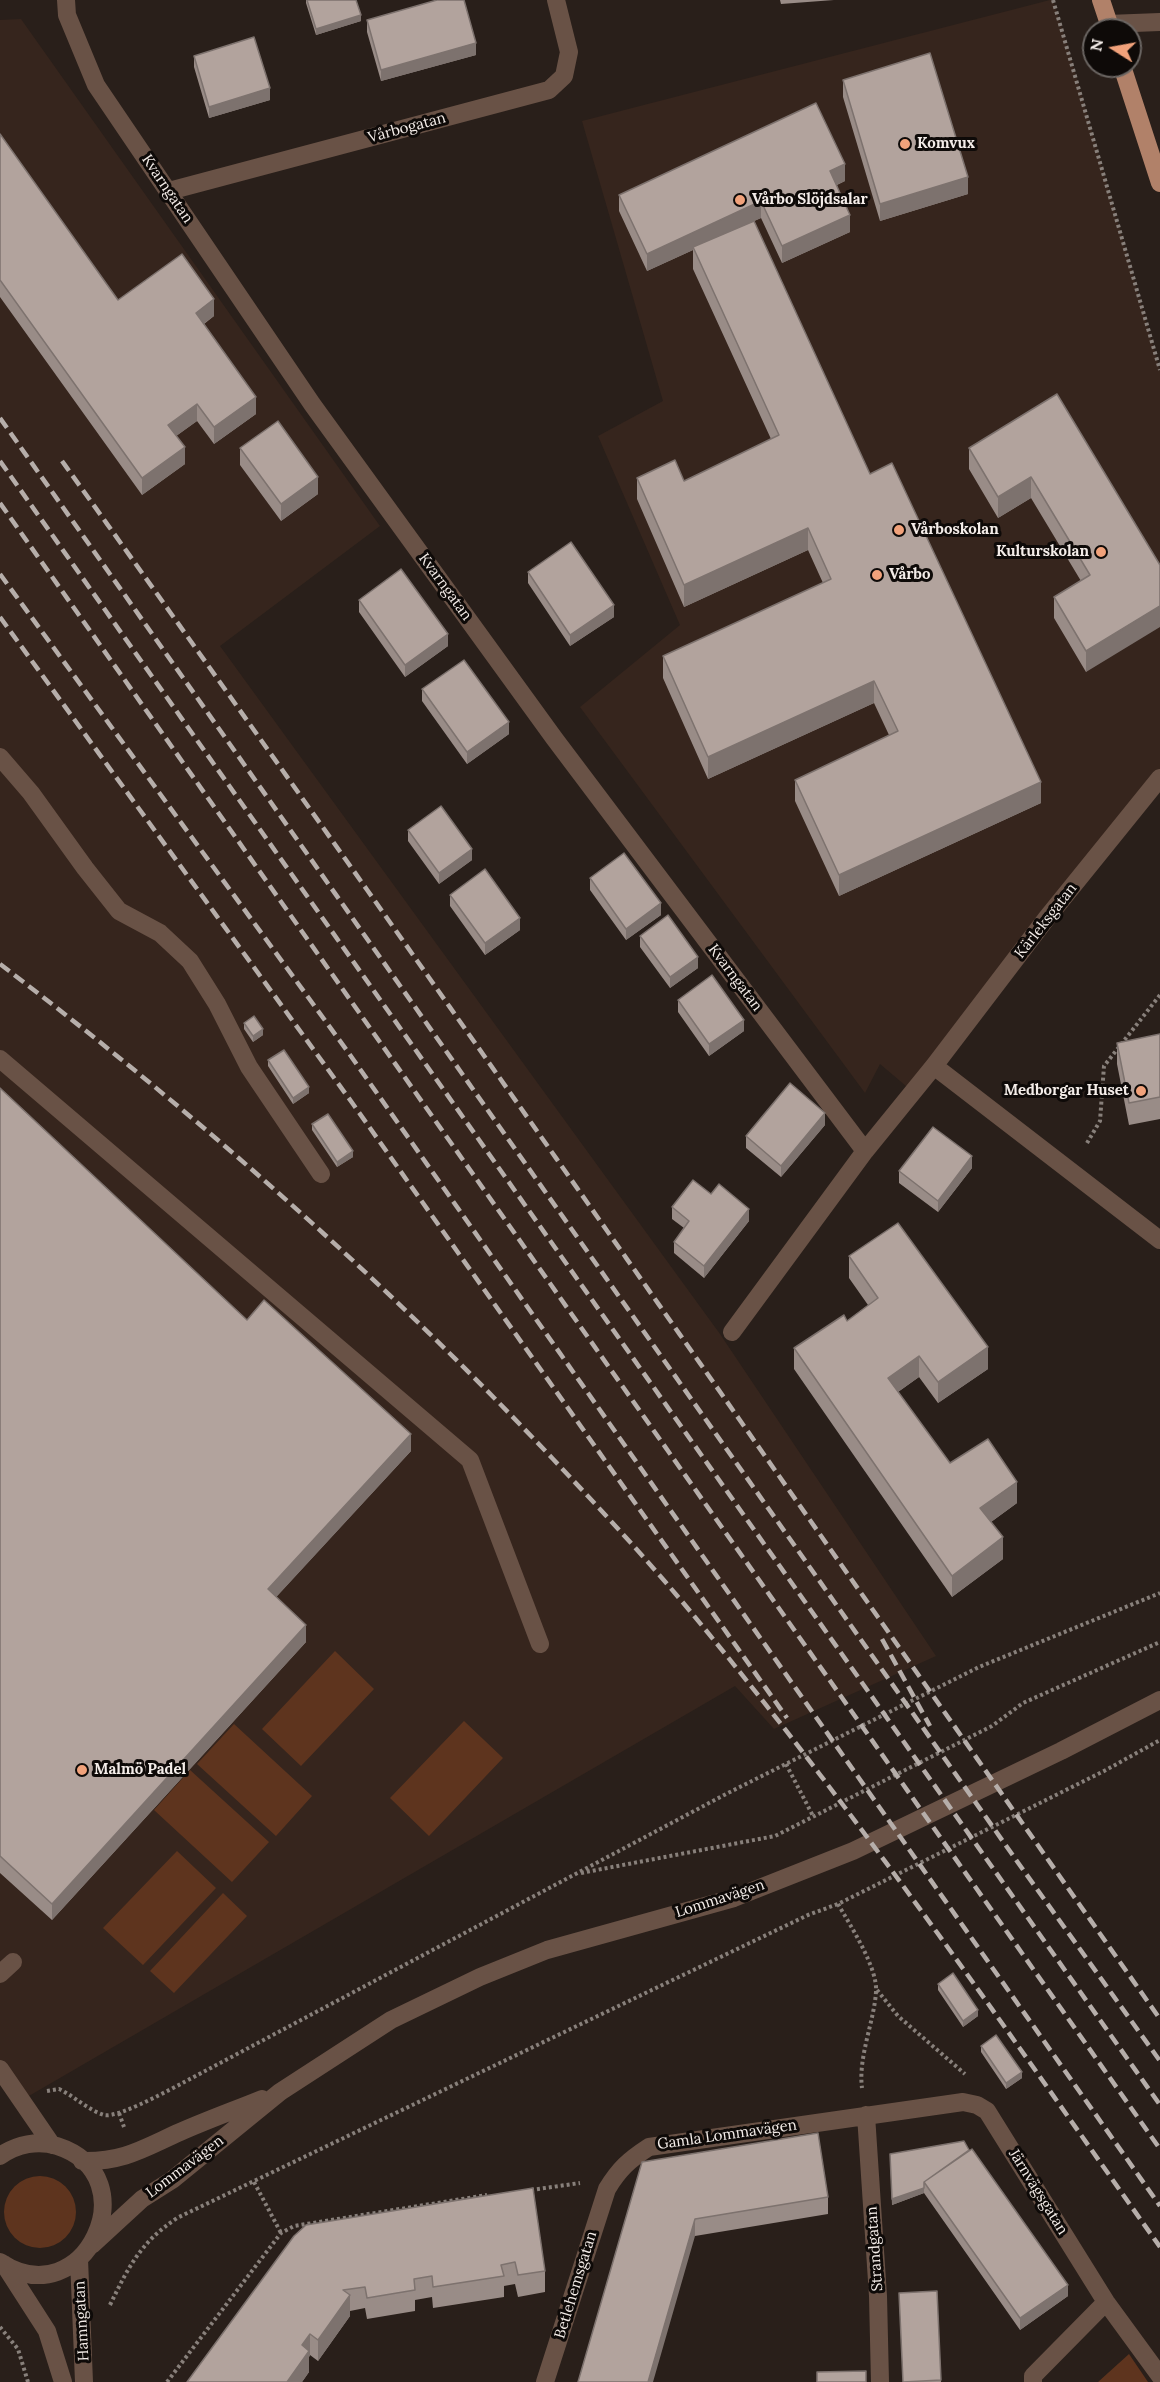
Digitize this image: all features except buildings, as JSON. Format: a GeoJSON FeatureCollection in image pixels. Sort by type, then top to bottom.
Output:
{"type":"FeatureCollection","features":[{"type":"Feature","properties":{"kind":"main road"},"geometry":{"type":"LineString","coordinates":[[1101,0],[1107,18]]}},
{"type":"Feature","properties":{"kind":"main road"},"geometry":{"type":"LineString","coordinates":[[1126,78],[1160,183]]}},
{"type":"Feature","properties":{"kind":"street","name":"Kvarngatan"},"geometry":{"type":"LineString","coordinates":[[66,0],[67,15],[96,85],[312,404],[554,738],[865,1151]]}},
{"type":"Feature","properties":{"kind":"street","name":"Vårbogatan"},"geometry":{"type":"LineString","coordinates":[[169,191],[549,90],[564,76],[569,51],[556,0]]}},
{"type":"Feature","properties":{"kind":"street"},"geometry":{"type":"LineString","coordinates":[[1142,24],[1160,22]]}},
{"type":"Feature","properties":{"kind":"street"},"geometry":{"type":"LineString","coordinates":[[0,757],[31,793],[119,911],[160,933],[190,961],[217,1004],[249,1067],[321,1174]]}},
{"type":"Feature","properties":{"kind":"street","name":"Kärleksgatan"},"geometry":{"type":"LineString","coordinates":[[732,1332],[865,1151],[934,1066],[1046,919],[1160,778]]}},
{"type":"Feature","properties":{"kind":"street"},"geometry":{"type":"LineString","coordinates":[[0,1059],[470,1460],[540,1644]]}},
{"type":"Feature","properties":{"kind":"street"},"geometry":{"type":"LineString","coordinates":[[934,1066],[1160,1240]]}},
{"type":"Feature","properties":{"kind":"street","name":"Lommavägen"},"geometry":{"type":"LineString","coordinates":[[2,2263],[29,2273],[47,2273],[64,2268],[79,2259],[142,2199],[172,2180],[280,2092],[391,2020],[480,1977],[547,1950],[734,1898],[853,1851],[1061,1751],[1160,1700]]}},
{"type":"Feature","properties":{"kind":"street"},"geometry":{"type":"LineString","coordinates":[[0,2069],[52,2145]]}},
{"type":"Feature","properties":{"kind":"street","name":"Lommavägen"},"geometry":{"type":"LineString","coordinates":[[82,2161],[111,2160],[133,2154],[179,2132],[280,2092]]}},
{"type":"Feature","properties":{"kind":"street"},"geometry":{"type":"LineString","coordinates":[[866,2115],[963,2102],[977,2105]]}},
{"type":"Feature","properties":{"kind":"street","name":"Järnvägsgatan"},"geometry":{"type":"LineString","coordinates":[[977,2105],[987,2110],[1106,2302],[1160,2376]]}},
{"type":"Feature","properties":{"kind":"street","name":"Gamla Lommavägen"},"geometry":{"type":"LineString","coordinates":[[610,2184],[624,2165],[649,2147],[866,2115]]}},
{"type":"Feature","properties":{"kind":"street","name":"Strandgatan"},"geometry":{"type":"LineString","coordinates":[[866,2115],[878,2296],[880,2382]]}},
{"type":"Feature","properties":{"kind":"street","name":"Lommavägen"},"geometry":{"type":"LineString","coordinates":[[0,2156],[10,2149],[27,2144],[52,2145],[74,2154],[82,2161],[96,2179],[103,2201],[102,2224],[92,2245]]}},
{"type":"Feature","properties":{"kind":"street","name":"Betlehemsgatan"},"geometry":{"type":"LineString","coordinates":[[546,2382],[610,2184]]}},
{"type":"Feature","properties":{"kind":"street","name":"Hamngatan"},"geometry":{"type":"LineString","coordinates":[[79,2259],[84,2382]]}},
{"type":"Feature","properties":{"kind":"street","name":"Hamngatan"},"geometry":{"type":"LineString","coordinates":[[2,2263],[47,2331],[63,2382]]}},
{"type":"Feature","properties":{"kind":"street"},"geometry":{"type":"LineString","coordinates":[[1033,2382],[1033,2376],[1106,2302]]}},
{"type":"Feature","properties":{"kind":"path"},"geometry":{"type":"LineString","coordinates":[[1053,0],[1160,370]]}},
{"type":"Feature","properties":{"kind":"path"},"geometry":{"type":"LineString","coordinates":[[1087,1143],[1100,1121],[1104,1066],[1160,995]]}},
{"type":"Feature","properties":{"kind":"path"},"geometry":{"type":"LineString","coordinates":[[22,2100],[59,2089],[102,2114],[112,2116],[119,2113],[207,2070],[786,1764],[979,1667],[1160,1593]]}},
{"type":"Feature","properties":{"kind":"path"},"geometry":{"type":"LineString","coordinates":[[577,1874],[775,1836],[992,1726],[1023,1703],[1160,1642]]}},
{"type":"Feature","properties":{"kind":"path"},"geometry":{"type":"LineString","coordinates":[[110,2305],[129,2266],[150,2238],[177,2218],[808,1915],[838,1904],[1106,1770],[1160,1740]]}},
{"type":"Feature","properties":{"kind":"path"},"geometry":{"type":"LineString","coordinates":[[786,1764],[813,1816]]}},
{"type":"Feature","properties":{"kind":"path"},"geometry":{"type":"LineString","coordinates":[[838,1904],[866,1953],[877,1990],[898,2016],[965,2073],[977,2105]]}},
{"type":"Feature","properties":{"kind":"path"},"geometry":{"type":"LineString","coordinates":[[866,2115],[861,2082],[877,1990]]}},
{"type":"Feature","properties":{"kind":"path"},"geometry":{"type":"LineString","coordinates":[[254,2182],[281,2233]]}},
{"type":"Feature","properties":{"kind":"path"},"geometry":{"type":"LineString","coordinates":[[521,2191],[610,2184]]}},
{"type":"Feature","properties":{"kind":"path"},"geometry":{"type":"LineString","coordinates":[[167,2382],[281,2233],[294,2226],[498,2194]]}},
{"type":"Feature","properties":{"kind":"path"},"geometry":{"type":"LineString","coordinates":[[0,2327],[18,2349],[28,2382]]}},
{"type":"Feature","properties":{"kind":"shaded area","name":"Vårboskolan"},"geometry":{"type":"Polygon","coordinates":[[[1053,0],[1069,51],[1160,370],[1160,778],[913,1092],[880,1064],[865,1093],[580,707],[680,625],[598,436],[663,401],[582,121],[1053,0]]]}},
{"type":"Feature","properties":{"kind":"shaded area"},"geometry":{"type":"Polygon","coordinates":[[[21,19],[380,526],[220,646],[720,1334],[936,1656],[774,1729],[735,1686],[22,2100],[0,2069],[0,20],[21,19]]]}},
{"type":"Feature","properties":{"kind":"shaded area"},"geometry":{"type":"Polygon","coordinates":[[[335,1651],[374,1689],[301,1766],[262,1729],[335,1651]]]}},
{"type":"Feature","properties":{"kind":"shaded area"},"geometry":{"type":"Polygon","coordinates":[[[464,1721],[503,1758],[429,1836],[390,1798],[464,1721]]]}},
{"type":"Feature","properties":{"kind":"shaded area"},"geometry":{"type":"Polygon","coordinates":[[[234,1724],[312,1796],[276,1836],[197,1764],[234,1724]]]}},
{"type":"Feature","properties":{"kind":"shaded area"},"geometry":{"type":"Polygon","coordinates":[[[190,1770],[269,1842],[232,1882],[154,1810],[190,1770]]]}},
{"type":"Feature","properties":{"kind":"shaded area"},"geometry":{"type":"Polygon","coordinates":[[[177,1851],[216,1888],[143,1965],[103,1928],[177,1851]]]}},
{"type":"Feature","properties":{"kind":"shaded area"},"geometry":{"type":"Polygon","coordinates":[[[223,1893],[247,1916],[174,1993],[150,1971],[223,1893]]]}},
{"type":"Feature","properties":{"kind":"shaded area"},"geometry":{"type":"Polygon","coordinates":[[[47,2176],[66,2186],[74,2198],[76,2212],[74,2226],[66,2238],[54,2246],[33,2248],[14,2238],[6,2226],[4,2205],[14,2186],[26,2178],[47,2176]]]}},
{"type":"Feature","properties":{"kind":"shaded area"},"geometry":{"type":"Polygon","coordinates":[[[1129,2354],[1148,2382],[1098,2382],[1129,2354]]]}},
{"type":"Feature","properties":{"kind":"railway"},"geometry":{"type":"LineString","coordinates":[[0,418],[1160,2061]]}},
{"type":"Feature","properties":{"kind":"railway"},"geometry":{"type":"LineString","coordinates":[[0,461],[1160,2105]]}},
{"type":"Feature","properties":{"kind":"railway"},"geometry":{"type":"LineString","coordinates":[[62,461],[476,1044],[1160,2019]]}},
{"type":"Feature","properties":{"kind":"railway"},"geometry":{"type":"LineString","coordinates":[[0,503],[1160,2149]]}},
{"type":"Feature","properties":{"kind":"railway"},"geometry":{"type":"LineString","coordinates":[[0,574],[348,1052],[1160,2206]]}},
{"type":"Feature","properties":{"kind":"railway"},"geometry":{"type":"LineString","coordinates":[[0,617],[353,1104],[787,1718]]}},
{"type":"Feature","properties":{"kind":"railway"},"geometry":{"type":"LineString","coordinates":[[0,964],[146,1079],[287,1200],[489,1392],[630,1542],[704,1628],[764,1703],[881,1856],[1160,2247]]}},
{"type":"Feature","properties":{"kind":"railway"},"geometry":{"type":"LineString","coordinates":[[882,1639],[930,1726]]}},
{"type":"Feature","properties":{"kind":"place","name":"Komvux"},"geometry":{"type":"Point","coordinates":[905,144]}},
{"type":"Feature","properties":{"kind":"place","name":"Vårbo Slöjdsalar"},"geometry":{"type":"Point","coordinates":[740,200]}},
{"type":"Feature","properties":{"kind":"place","name":"Vårboskolan"},"geometry":{"type":"Point","coordinates":[899,530]}},
{"type":"Feature","properties":{"kind":"place","name":"Kulturskolan"},"geometry":{"type":"Point","coordinates":[1101,552]}},
{"type":"Feature","properties":{"kind":"place","name":"Vårbo"},"geometry":{"type":"Point","coordinates":[877,575]}},
{"type":"Feature","properties":{"kind":"place","name":"Medborgar Huset"},"geometry":{"type":"Point","coordinates":[1141,1091]}},
{"type":"Feature","properties":{"kind":"place","name":"Malmö Padel"},"geometry":{"type":"Point","coordinates":[82,1770]}}]}
